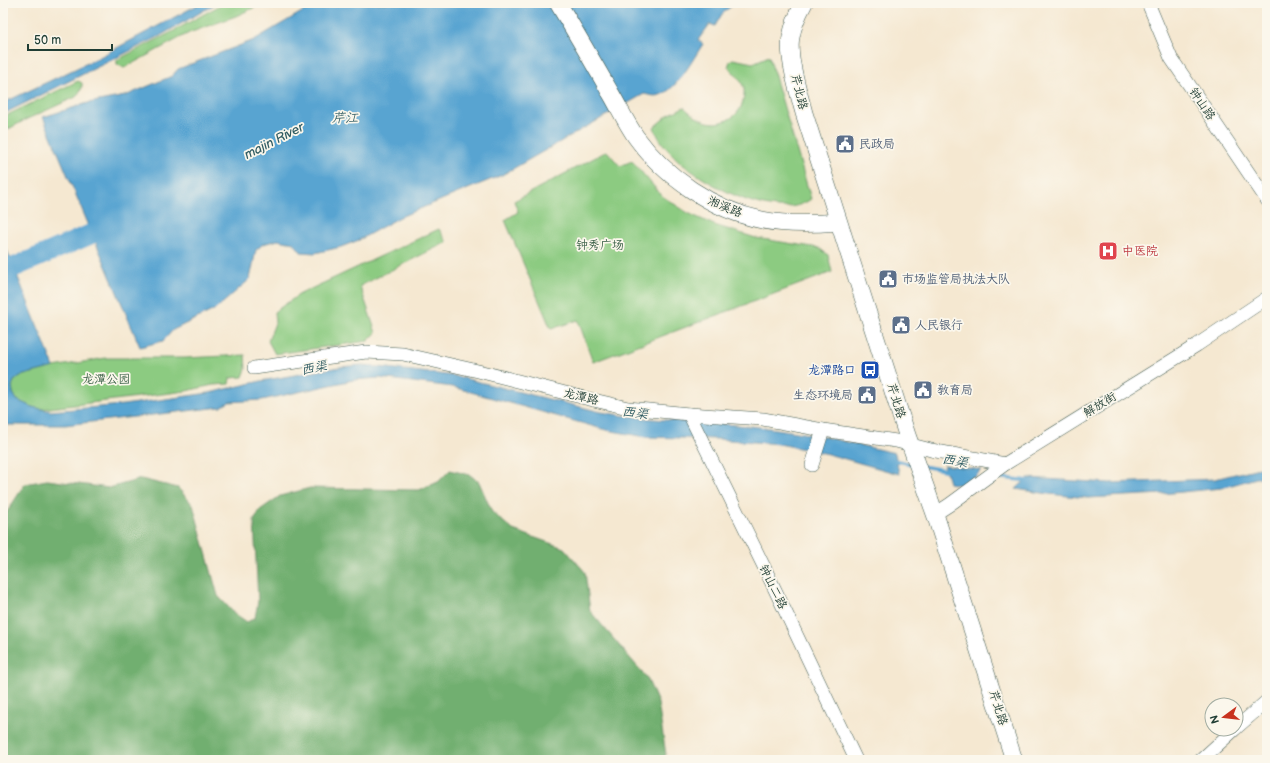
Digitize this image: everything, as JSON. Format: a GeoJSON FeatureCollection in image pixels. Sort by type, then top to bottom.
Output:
{"type":"FeatureCollection","features":[{"type":"Feature","properties":{"kind":"main road","name":"湘溪路"},"geometry":{"type":"LineString","coordinates":[[558,3],[636,136],[654,158],[676,177],[705,199],[734,212],[762,220],[786,223],[838,222]]}},
{"type":"Feature","properties":{"kind":"main road","name":"芹北路"},"geometry":{"type":"LineString","coordinates":[[804,3],[796,18],[790,39],[792,64],[800,99],[838,222],[910,444],[935,514],[1014,760]]}},
{"type":"Feature","properties":{"kind":"street","name":"钟山路"},"geometry":{"type":"LineString","coordinates":[[1148,3],[1171,58],[1267,200]]}},
{"type":"Feature","properties":{"kind":"street","name":"解放街"},"geometry":{"type":"LineString","coordinates":[[935,514],[1005,464],[1197,345],[1267,298]]}},
{"type":"Feature","properties":{"kind":"street","name":"龙潭路"},"geometry":{"type":"LineString","coordinates":[[254,368],[366,352],[403,354],[628,408],[763,419],[910,444],[931,450],[1005,464]]}},
{"type":"Feature","properties":{"kind":"street","name":"钟山二路"},"geometry":{"type":"LineString","coordinates":[[689,414],[856,760]]}},
{"type":"Feature","properties":{"kind":"street"},"geometry":{"type":"LineString","coordinates":[[812,465],[823,430]]}},
{"type":"Feature","properties":{"kind":"street"},"geometry":{"type":"LineString","coordinates":[[1244,720],[1267,701]]}},
{"type":"Feature","properties":{"kind":"street"},"geometry":{"type":"LineString","coordinates":[[1201,760],[1225,737]]}},
{"type":"Feature","properties":{"kind":"green space"},"geometry":{"type":"Polygon","coordinates":[[[224,3],[264,3],[236,16],[189,33],[124,68],[117,64],[117,60],[224,3]]]}},
{"type":"Feature","properties":{"kind":"green space"},"geometry":{"type":"Polygon","coordinates":[[[769,56],[811,199],[798,205],[782,207],[765,205],[731,194],[715,186],[678,160],[663,144],[654,127],[668,115],[684,107],[694,116],[706,122],[718,123],[731,118],[741,107],[744,98],[744,91],[740,80],[728,67],[730,61],[733,59],[753,63],[769,56]]]}},
{"type":"Feature","properties":{"kind":"green space"},"geometry":{"type":"Polygon","coordinates":[[[78,81],[82,83],[82,88],[76,97],[25,120],[3,132],[3,117],[78,81]]]}},
{"type":"Feature","properties":{"kind":"green space","name":"钟秀广场"},"geometry":{"type":"Polygon","coordinates":[[[607,151],[620,166],[632,161],[662,196],[688,213],[714,225],[756,238],[819,248],[828,255],[832,272],[593,362],[578,320],[551,329],[505,220],[518,212],[514,201],[607,151]]]}},
{"type":"Feature","properties":{"kind":"green space"},"geometry":{"type":"Polygon","coordinates":[[[439,229],[447,242],[360,286],[376,333],[368,341],[275,354],[268,341],[275,323],[274,312],[300,294],[439,229]]]}},
{"type":"Feature","properties":{"kind":"green space","name":"龙潭公园"},"geometry":{"type":"Polygon","coordinates":[[[245,355],[246,369],[243,377],[230,378],[229,384],[213,385],[186,391],[42,409],[32,407],[17,400],[13,393],[12,386],[14,381],[20,376],[54,367],[106,358],[185,358],[245,355]]]}},
{"type":"Feature","properties":{"kind":"green space"},"geometry":{"type":"Polygon","coordinates":[[[450,470],[470,475],[479,482],[492,512],[513,530],[564,548],[585,572],[590,611],[647,678],[658,703],[666,755],[659,760],[3,760],[3,518],[25,484],[47,480],[109,488],[141,479],[178,488],[193,505],[218,596],[234,613],[247,622],[255,618],[258,601],[254,521],[260,510],[280,496],[310,488],[419,490],[438,482],[450,470]]]}},
{"type":"Feature","properties":{"kind":"water"},"geometry":{"type":"Polygon","coordinates":[[[201,3],[217,3],[158,37],[3,114],[3,103],[96,59],[201,3]]]}},
{"type":"Feature","properties":{"kind":"water","name":"芹江"},"geometry":{"type":"Polygon","coordinates":[[[317,3],[735,3],[722,14],[715,26],[710,24],[698,40],[703,44],[678,81],[666,92],[656,96],[644,94],[502,175],[400,217],[359,240],[341,247],[315,253],[301,252],[294,243],[278,240],[263,244],[256,250],[250,279],[216,309],[173,330],[163,341],[140,347],[43,117],[88,103],[125,96],[172,76],[178,69],[254,40],[317,3]]]}},
{"type":"Feature","properties":{"kind":"water"},"geometry":{"type":"Polygon","coordinates":[[[3,240],[54,367],[20,376],[14,381],[12,386],[13,393],[17,400],[32,407],[51,411],[123,405],[209,393],[261,381],[340,367],[362,365],[455,376],[601,412],[625,416],[773,428],[821,436],[895,453],[899,474],[824,453],[779,444],[717,439],[646,437],[606,430],[453,387],[380,378],[353,380],[262,400],[229,402],[221,407],[65,425],[3,425],[3,240]]]}},
{"type":"Feature","properties":{"kind":"water"},"geometry":{"type":"Polygon","coordinates":[[[944,465],[982,470],[966,486],[949,483],[944,465]]]}},
{"type":"Feature","properties":{"kind":"water"},"geometry":{"type":"Polygon","coordinates":[[[1267,466],[1267,475],[1221,488],[1162,494],[1088,498],[1016,489],[1028,478],[1110,483],[1215,479],[1267,466]]]}},
{"type":"Feature","properties":{"kind":"waterway","name":"majin River"},"geometry":{"type":"LineString","coordinates":[[3,272],[117,223]]}},
{"type":"Feature","properties":{"kind":"waterway","name":"西渠"},"geometry":{"type":"LineString","coordinates":[[893,460],[912,464]]}},
{"type":"Feature","properties":{"kind":"waterway","name":"西渠"},"geometry":{"type":"LineString","coordinates":[[922,466],[950,471]]}},
{"type":"Feature","properties":{"kind":"waterway","name":"西渠"},"geometry":{"type":"LineString","coordinates":[[994,477],[1029,481]]}},
{"type":"Feature","properties":{"kind":"place","name":"民政局"},"geometry":{"type":"Point","coordinates":[845,144]}},
{"type":"Feature","properties":{"kind":"place","name":"中医院"},"geometry":{"type":"Point","coordinates":[1108,251]}},
{"type":"Feature","properties":{"kind":"place","name":"市场监管局执法大队"},"geometry":{"type":"Point","coordinates":[888,279]}},
{"type":"Feature","properties":{"kind":"place","name":"人民银行"},"geometry":{"type":"Point","coordinates":[901,325]}},
{"type":"Feature","properties":{"kind":"place","name":"龙潭路口"},"geometry":{"type":"Point","coordinates":[870,370]}},
{"type":"Feature","properties":{"kind":"place","name":"教育局"},"geometry":{"type":"Point","coordinates":[923,390]}},
{"type":"Feature","properties":{"kind":"place","name":"生态环境局"},"geometry":{"type":"Point","coordinates":[867,395]}}]}
